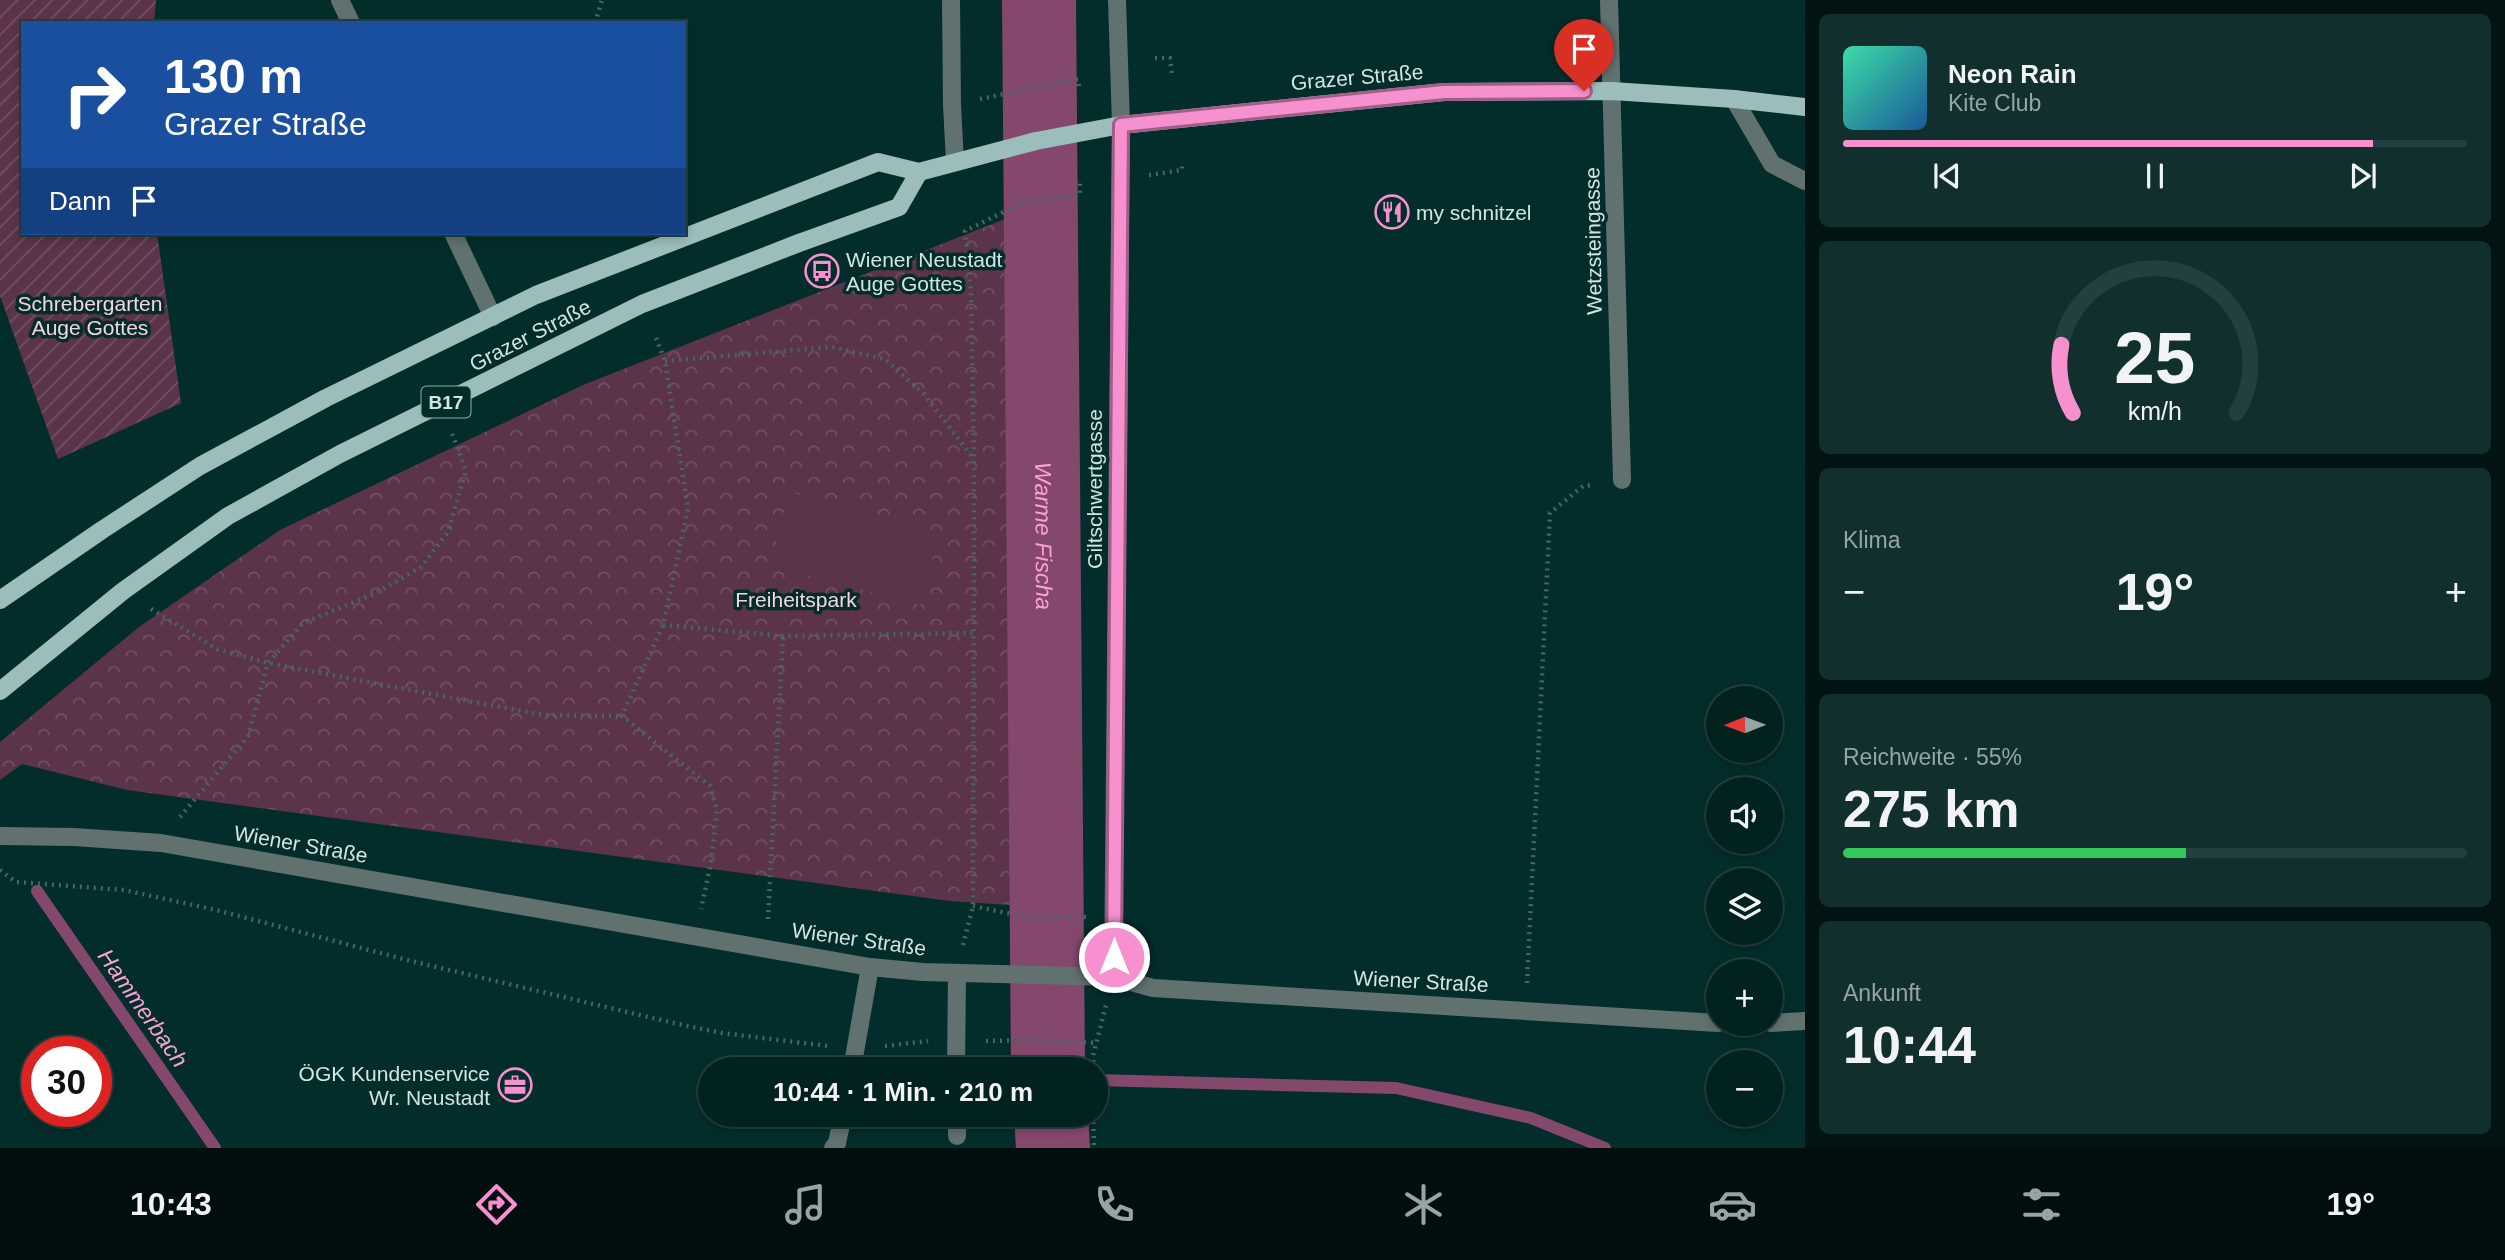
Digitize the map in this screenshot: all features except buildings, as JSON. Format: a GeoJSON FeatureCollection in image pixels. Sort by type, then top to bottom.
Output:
{"type":"FeatureCollection","features":[{"type":"Feature","properties":{"kind":"main road","name":"Grazer Straße"},"geometry":{"type":"LineString","coordinates":[[0,600],[200,466],[326,398],[536,295],[878,162],[919,172],[1008,148],[1121,125],[1444,92],[1612,91],[1734,99],[1805,107]]}},
{"type":"Feature","properties":{"kind":"main road","name":"Grazer Straße"},"geometry":{"type":"LineString","coordinates":[[0,691],[123,591],[228,516],[340,454],[642,304],[899,207],[919,172]]}},
{"type":"Feature","properties":{"kind":"street"},"geometry":{"type":"LineString","coordinates":[[340,0],[350,21]]}},
{"type":"Feature","properties":{"kind":"street"},"geometry":{"type":"LineString","coordinates":[[951,0],[952,104],[956,162]]}},
{"type":"Feature","properties":{"kind":"street","name":"Giltschwertgasse"},"geometry":{"type":"LineString","coordinates":[[1113,977],[1121,125],[1117,0]]}},
{"type":"Feature","properties":{"kind":"street","name":"Wetzsteingasse"},"geometry":{"type":"LineString","coordinates":[[1608,0],[1622,480]]}},
{"type":"Feature","properties":{"kind":"street"},"geometry":{"type":"LineString","coordinates":[[1734,99],[1772,164],[1805,181]]}},
{"type":"Feature","properties":{"kind":"street"},"geometry":{"type":"LineString","coordinates":[[454,235],[493,317]]}},
{"type":"Feature","properties":{"kind":"street","name":"Wiener Straße"},"geometry":{"type":"LineString","coordinates":[[0,836],[74,837],[161,843],[870,967],[957,973],[1113,977],[1153,988],[1706,1022]]}},
{"type":"Feature","properties":{"kind":"street"},"geometry":{"type":"LineString","coordinates":[[854,1057],[870,967]]}},
{"type":"Feature","properties":{"kind":"street"},"geometry":{"type":"LineString","coordinates":[[956,1057],[957,973]]}},
{"type":"Feature","properties":{"kind":"street"},"geometry":{"type":"LineString","coordinates":[[1783,1022],[1805,1021]]}},
{"type":"Feature","properties":{"kind":"street"},"geometry":{"type":"LineString","coordinates":[[833,1148],[837,1143],[840,1127]]}},
{"type":"Feature","properties":{"kind":"street"},"geometry":{"type":"LineString","coordinates":[[957,1127],[957,1136]]}},
{"type":"Feature","properties":{"kind":"path"},"geometry":{"type":"LineString","coordinates":[[596,21],[602,0]]}},
{"type":"Feature","properties":{"kind":"path"},"geometry":{"type":"LineString","coordinates":[[1155,58],[1170,58],[1172,74]]}},
{"type":"Feature","properties":{"kind":"path"},"geometry":{"type":"LineString","coordinates":[[997,96],[1078,79],[1079,88]]}},
{"type":"Feature","properties":{"kind":"path"},"geometry":{"type":"LineString","coordinates":[[1143,181],[1149,175],[1182,170],[1182,164]]}},
{"type":"Feature","properties":{"kind":"path"},"geometry":{"type":"LineString","coordinates":[[957,973],[972,906],[974,459],[971,292],[965,231],[1022,203],[1082,195],[1080,181]]}},
{"type":"Feature","properties":{"kind":"path"},"geometry":{"type":"LineString","coordinates":[[622,716],[663,625],[688,509],[665,361],[656,338]]}},
{"type":"Feature","properties":{"kind":"path"},"geometry":{"type":"LineString","coordinates":[[665,361],[832,346],[885,359],[924,394],[974,459]]}},
{"type":"Feature","properties":{"kind":"path"},"geometry":{"type":"LineString","coordinates":[[161,843],[204,786],[248,736],[268,663],[303,623],[374,594],[421,567],[447,531],[466,470],[451,431]]}},
{"type":"Feature","properties":{"kind":"path"},"geometry":{"type":"LineString","coordinates":[[1526,1011],[1550,513],[1583,486],[1622,480]]}},
{"type":"Feature","properties":{"kind":"path"},"geometry":{"type":"LineString","coordinates":[[150,608],[217,649],[268,663],[543,715],[622,716],[710,786],[717,811],[711,863],[695,937]]}},
{"type":"Feature","properties":{"kind":"path"},"geometry":{"type":"LineString","coordinates":[[663,625],[783,636],[973,634]]}},
{"type":"Feature","properties":{"kind":"path"},"geometry":{"type":"LineString","coordinates":[[766,948],[783,636]]}},
{"type":"Feature","properties":{"kind":"path"},"geometry":{"type":"LineString","coordinates":[[0,870],[16,882],[124,890],[216,910],[411,961],[711,1031],[856,1049]]}},
{"type":"Feature","properties":{"kind":"path"},"geometry":{"type":"LineString","coordinates":[[972,906],[1026,917],[1070,918]]}},
{"type":"Feature","properties":{"kind":"path"},"geometry":{"type":"LineString","coordinates":[[1093,1057],[1113,977]]}},
{"type":"Feature","properties":{"kind":"path"},"geometry":{"type":"LineString","coordinates":[[1029,1040],[1096,1043]]}},
{"type":"Feature","properties":{"kind":"path"},"geometry":{"type":"LineString","coordinates":[[1093,1127],[1094,1148]]}},
{"type":"Feature","properties":{"kind":"green space","name":"Schrebergarten Auge Gottes"},"geometry":{"type":"Polygon","coordinates":[[[0,0],[156,0],[154,21],[21,21],[21,235],[157,235],[181,403],[58,459],[0,296],[0,0]]]}},
{"type":"Feature","properties":{"kind":"green space","name":"Freiheitspark"},"geometry":{"type":"Polygon","coordinates":[[[1072,208],[1074,909],[950,901],[127,790],[22,764],[0,780],[0,742],[139,627],[280,530],[583,385],[1005,219],[1072,208]]]}},
{"type":"Feature","properties":{"kind":"green space"},"geometry":{"type":"Polygon","coordinates":[[[789,492],[939,532],[920,605],[770,565],[789,492]]]}},
{"type":"Feature","properties":{"kind":"waterway","name":"Warme Fischa"},"geometry":{"type":"LineString","coordinates":[[1039,0],[1048,1057]]}},
{"type":"Feature","properties":{"kind":"waterway","name":"Hammerbach"},"geometry":{"type":"LineString","coordinates":[[37,891],[215,1148]]}},
{"type":"Feature","properties":{"kind":"waterway"},"geometry":{"type":"LineString","coordinates":[[1108,1080],[1396,1088],[1531,1118],[1605,1148]]}},
{"type":"Feature","properties":{"kind":"waterway","name":"Warme Fischa"},"geometry":{"type":"LineString","coordinates":[[1052,1127],[1053,1148]]}},
{"type":"Feature","properties":{"kind":"place","name":"my schnitzel"},"geometry":{"type":"Point","coordinates":[1392,212]}},
{"type":"Feature","properties":{"kind":"place","name":"Wiener Neustadt Auge Gottes"},"geometry":{"type":"Point","coordinates":[822,271]}},
{"type":"Feature","properties":{"kind":"place","name":"ÖGK Kundenservice Wr. Neustadt"},"geometry":{"type":"Point","coordinates":[515,1085]}},
{"type":"Feature","properties":{"kind":"route"},"geometry":{"type":"LineString","coordinates":[[1114,957],[1121,125],[1444,92],[1584,91]]}}]}
